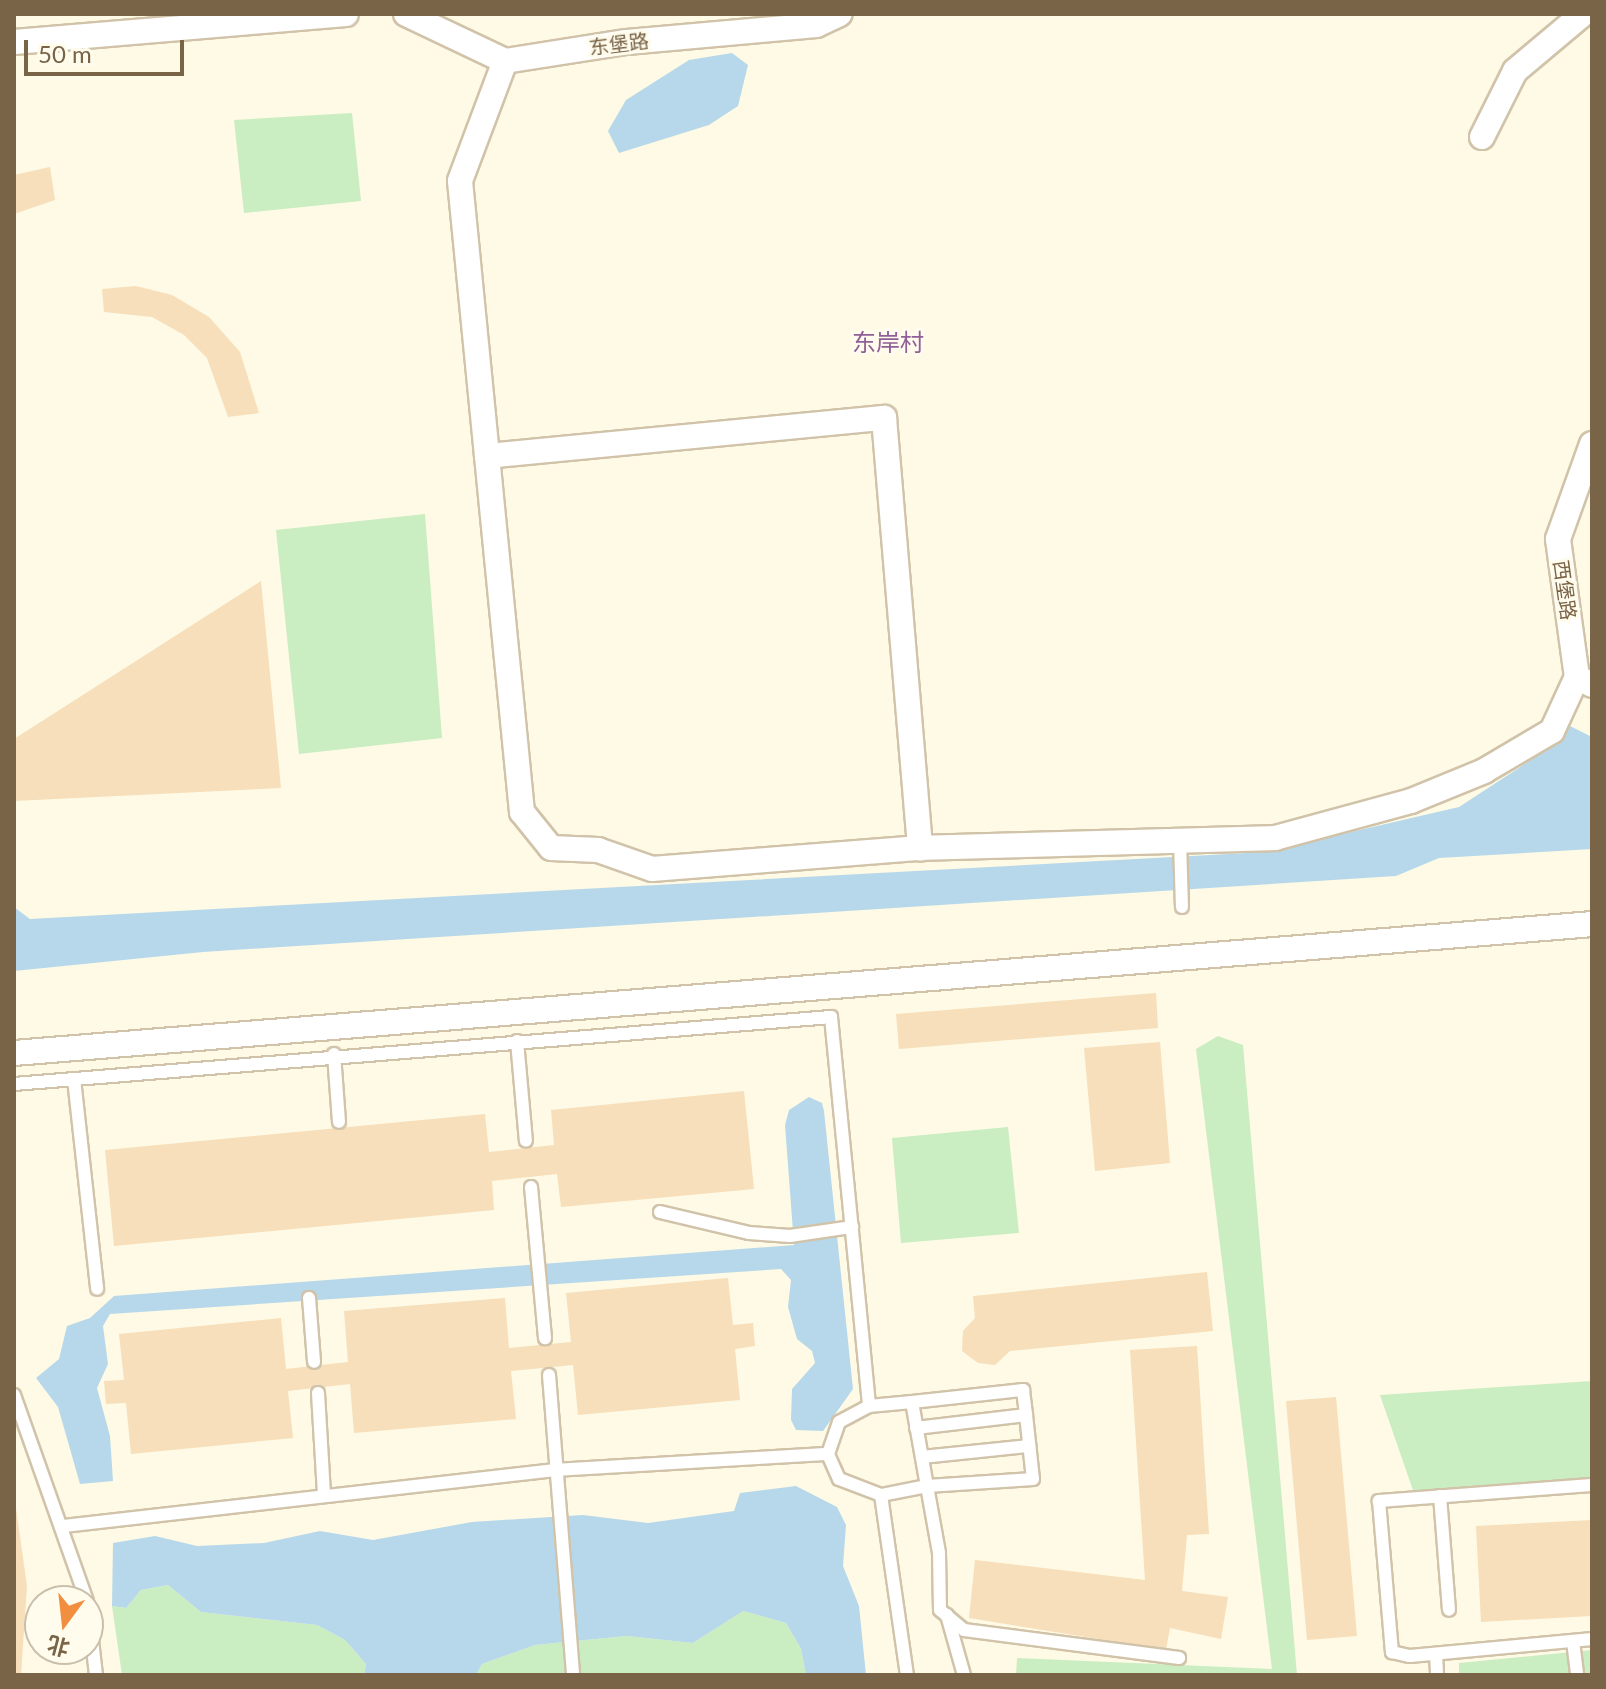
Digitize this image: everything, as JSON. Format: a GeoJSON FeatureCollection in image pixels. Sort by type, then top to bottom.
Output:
{"type":"FeatureCollection","features":[{"type":"Feature","properties":{"kind":"street"},"geometry":{"type":"LineString","coordinates":[[14,42],[346,14]]}},
{"type":"Feature","properties":{"kind":"street"},"geometry":{"type":"LineString","coordinates":[[406,14],[505,61],[460,181],[522,812],[551,848],[598,850],[652,869],[920,848],[1275,838],[1426,795],[1484,771],[1552,731],[1584,681]]}},
{"type":"Feature","properties":{"kind":"street","name":"东堡路"},"geometry":{"type":"LineString","coordinates":[[505,61],[627,42],[816,25],[840,14]]}},
{"type":"Feature","properties":{"kind":"street"},"geometry":{"type":"LineString","coordinates":[[1482,137],[1515,71],[1583,14]]}},
{"type":"Feature","properties":{"kind":"street"},"geometry":{"type":"LineString","coordinates":[[487,456],[884,418],[920,848]]}},
{"type":"Feature","properties":{"kind":"street","name":"西堡路"},"geometry":{"type":"LineString","coordinates":[[1584,681],[1558,539],[1592,444]]}},
{"type":"Feature","properties":{"kind":"street"},"geometry":{"type":"LineString","coordinates":[[14,1053],[1592,924]]}},
{"type":"Feature","properties":{"kind":"lane"},"geometry":{"type":"LineString","coordinates":[[1180,841],[1182,907]]}},
{"type":"Feature","properties":{"kind":"lane"},"geometry":{"type":"LineString","coordinates":[[14,1084],[334,1054],[831,1017],[847,1227],[869,1406]]}},
{"type":"Feature","properties":{"kind":"lane"},"geometry":{"type":"LineString","coordinates":[[517,1041],[526,1141]]}},
{"type":"Feature","properties":{"kind":"lane"},"geometry":{"type":"LineString","coordinates":[[334,1054],[339,1122]]}},
{"type":"Feature","properties":{"kind":"lane"},"geometry":{"type":"LineString","coordinates":[[74,1079],[97,1289]]}},
{"type":"Feature","properties":{"kind":"lane"},"geometry":{"type":"LineString","coordinates":[[531,1187],[538,1293],[545,1338]]}},
{"type":"Feature","properties":{"kind":"lane"},"geometry":{"type":"LineString","coordinates":[[660,1212],[735,1230],[790,1236],[847,1227]]}},
{"type":"Feature","properties":{"kind":"lane"},"geometry":{"type":"LineString","coordinates":[[309,1298],[314,1362]]}},
{"type":"Feature","properties":{"kind":"lane"},"geometry":{"type":"LineString","coordinates":[[549,1375],[573,1675]]}},
{"type":"Feature","properties":{"kind":"lane"},"geometry":{"type":"LineString","coordinates":[[1023,1390],[1033,1479],[927,1486],[881,1495],[839,1479],[828,1454],[839,1422],[869,1406],[912,1402],[1023,1390]]}},
{"type":"Feature","properties":{"kind":"lane"},"geometry":{"type":"LineString","coordinates":[[318,1393],[324,1493]]}},
{"type":"Feature","properties":{"kind":"lane"},"geometry":{"type":"LineString","coordinates":[[14,1395],[81,1585]]}},
{"type":"Feature","properties":{"kind":"lane"},"geometry":{"type":"LineString","coordinates":[[912,1402],[939,1553],[940,1610],[964,1630],[1179,1658]]}},
{"type":"Feature","properties":{"kind":"lane"},"geometry":{"type":"LineString","coordinates":[[916,1428],[1026,1415]]}},
{"type":"Feature","properties":{"kind":"lane"},"geometry":{"type":"LineString","coordinates":[[922,1457],[1029,1446]]}},
{"type":"Feature","properties":{"kind":"lane"},"geometry":{"type":"LineString","coordinates":[[63,1526],[324,1493],[556,1470],[828,1454]]}},
{"type":"Feature","properties":{"kind":"lane"},"geometry":{"type":"LineString","coordinates":[[1592,1485],[1379,1501],[1392,1652],[1436,1654],[1592,1639]]}},
{"type":"Feature","properties":{"kind":"lane"},"geometry":{"type":"LineString","coordinates":[[881,1495],[907,1675]]}},
{"type":"Feature","properties":{"kind":"lane"},"geometry":{"type":"LineString","coordinates":[[1440,1496],[1449,1610]]}},
{"type":"Feature","properties":{"kind":"lane"},"geometry":{"type":"LineString","coordinates":[[947,1615],[964,1675]]}},
{"type":"Feature","properties":{"kind":"lane"},"geometry":{"type":"LineString","coordinates":[[1573,1641],[1577,1675]]}},
{"type":"Feature","properties":{"kind":"lane"},"geometry":{"type":"LineString","coordinates":[[1436,1654],[1437,1675]]}},
{"type":"Feature","properties":{"kind":"green space"},"geometry":{"type":"Polygon","coordinates":[[[352,113],[361,201],[244,213],[234,120],[352,113]]]}},
{"type":"Feature","properties":{"kind":"green space"},"geometry":{"type":"Polygon","coordinates":[[[425,514],[442,738],[299,754],[276,530],[425,514]]]}},
{"type":"Feature","properties":{"kind":"green space"},"geometry":{"type":"Polygon","coordinates":[[[1218,1036],[1243,1045],[1297,1675],[1016,1675],[1017,1658],[1272,1669],[1196,1049],[1218,1036]]]}},
{"type":"Feature","properties":{"kind":"green space"},"geometry":{"type":"Polygon","coordinates":[[[1008,1127],[1019,1233],[901,1243],[892,1138],[1008,1127]]]}},
{"type":"Feature","properties":{"kind":"green space"},"geometry":{"type":"Polygon","coordinates":[[[1592,1381],[1592,1478],[1415,1496],[1380,1395],[1592,1381]]]}},
{"type":"Feature","properties":{"kind":"green space"},"geometry":{"type":"Polygon","coordinates":[[[168,1585],[201,1612],[317,1625],[345,1640],[366,1664],[364,1675],[122,1675],[112,1606],[126,1608],[141,1590],[168,1585]]]}},
{"type":"Feature","properties":{"kind":"green space"},"geometry":{"type":"Polygon","coordinates":[[[743,1611],[786,1623],[801,1649],[806,1675],[476,1675],[482,1664],[535,1645],[627,1636],[693,1643],[743,1611]]]}},
{"type":"Feature","properties":{"kind":"green space"},"geometry":{"type":"Polygon","coordinates":[[[1592,1650],[1592,1675],[1459,1675],[1459,1663],[1592,1650]]]}},
{"type":"Feature","properties":{"kind":"water"},"geometry":{"type":"Polygon","coordinates":[[[732,53],[748,65],[738,106],[709,125],[619,153],[608,131],[626,100],[689,60],[732,53]]]}},
{"type":"Feature","properties":{"kind":"water"},"geometry":{"type":"Polygon","coordinates":[[[1566,724],[1592,737],[1592,849],[1439,858],[1396,876],[203,952],[14,971],[14,907],[30,919],[1265,852],[1459,807],[1534,758],[1566,724]]]}},
{"type":"Feature","properties":{"kind":"water"},"geometry":{"type":"Polygon","coordinates":[[[809,1097],[822,1103],[824,1111],[853,1389],[823,1431],[796,1430],[791,1420],[792,1389],[815,1363],[812,1351],[797,1339],[788,1307],[791,1280],[781,1269],[110,1314],[103,1326],[108,1364],[97,1388],[110,1436],[113,1481],[80,1484],[58,1407],[36,1378],[59,1359],[67,1326],[90,1318],[114,1296],[794,1245],[785,1125],[789,1110],[809,1097]]]}},
{"type":"Feature","properties":{"kind":"water"},"geometry":{"type":"Polygon","coordinates":[[[796,1486],[837,1507],[846,1525],[843,1566],[859,1606],[866,1675],[806,1675],[801,1649],[786,1623],[743,1611],[693,1643],[627,1636],[535,1645],[482,1664],[476,1675],[364,1675],[366,1664],[345,1640],[317,1625],[201,1612],[168,1585],[141,1590],[126,1608],[112,1606],[113,1543],[155,1536],[197,1546],[264,1543],[320,1531],[373,1540],[472,1522],[583,1515],[648,1523],[734,1511],[740,1493],[796,1486]]]}},
{"type":"Feature","properties":{"kind":"building"},"geometry":{"type":"Polygon","coordinates":[[[50,167],[55,200],[14,214],[14,175],[50,167]]]}},
{"type":"Feature","properties":{"kind":"building"},"geometry":{"type":"Polygon","coordinates":[[[136,286],[172,295],[209,317],[240,352],[259,413],[228,417],[207,358],[184,335],[152,317],[104,312],[102,289],[136,286]]]}},
{"type":"Feature","properties":{"kind":"building"},"geometry":{"type":"Polygon","coordinates":[[[261,581],[281,788],[14,801],[14,739],[261,581]]]}},
{"type":"Feature","properties":{"kind":"building"},"geometry":{"type":"Polygon","coordinates":[[[1156,993],[1158,1028],[899,1049],[896,1014],[1156,993]]]}},
{"type":"Feature","properties":{"kind":"building"},"geometry":{"type":"Polygon","coordinates":[[[1160,1042],[1170,1163],[1095,1171],[1084,1048],[1160,1042]]]}},
{"type":"Feature","properties":{"kind":"building"},"geometry":{"type":"Polygon","coordinates":[[[744,1091],[754,1189],[561,1207],[557,1174],[492,1181],[494,1210],[114,1246],[105,1150],[485,1114],[489,1152],[554,1145],[551,1110],[744,1091]]]}},
{"type":"Feature","properties":{"kind":"building"},"geometry":{"type":"Polygon","coordinates":[[[1207,1272],[1213,1331],[1010,1351],[995,1365],[978,1363],[962,1351],[963,1331],[975,1318],[973,1296],[1207,1272]]]}},
{"type":"Feature","properties":{"kind":"building"},"geometry":{"type":"Polygon","coordinates":[[[728,1278],[733,1325],[753,1323],[755,1346],[735,1349],[740,1400],[578,1415],[573,1365],[511,1371],[516,1419],[354,1433],[350,1384],[288,1391],[293,1438],[131,1454],[126,1403],[106,1404],[104,1381],[124,1380],[119,1334],[281,1318],[286,1369],[348,1362],[344,1311],[505,1298],[509,1348],[571,1342],[566,1293],[728,1278]]]}},
{"type":"Feature","properties":{"kind":"building"},"geometry":{"type":"Polygon","coordinates":[[[1197,1346],[1209,1534],[1187,1535],[1182,1591],[1228,1597],[1221,1639],[1170,1628],[1166,1650],[969,1618],[975,1560],[1145,1580],[1130,1350],[1197,1346]]]}},
{"type":"Feature","properties":{"kind":"building"},"geometry":{"type":"Polygon","coordinates":[[[1336,1397],[1357,1636],[1307,1640],[1286,1401],[1336,1397]]]}},
{"type":"Feature","properties":{"kind":"building"},"geometry":{"type":"Polygon","coordinates":[[[14,1494],[27,1585],[24,1585],[21,1675],[14,1675],[14,1494]]]}},
{"type":"Feature","properties":{"kind":"building"},"geometry":{"type":"Polygon","coordinates":[[[1592,1520],[1592,1616],[1481,1622],[1476,1526],[1592,1520]]]}},
{"type":"Feature","properties":{"kind":"district","name":"东岸村"},"geometry":{"type":"Point","coordinates":[888,342]}}]}
